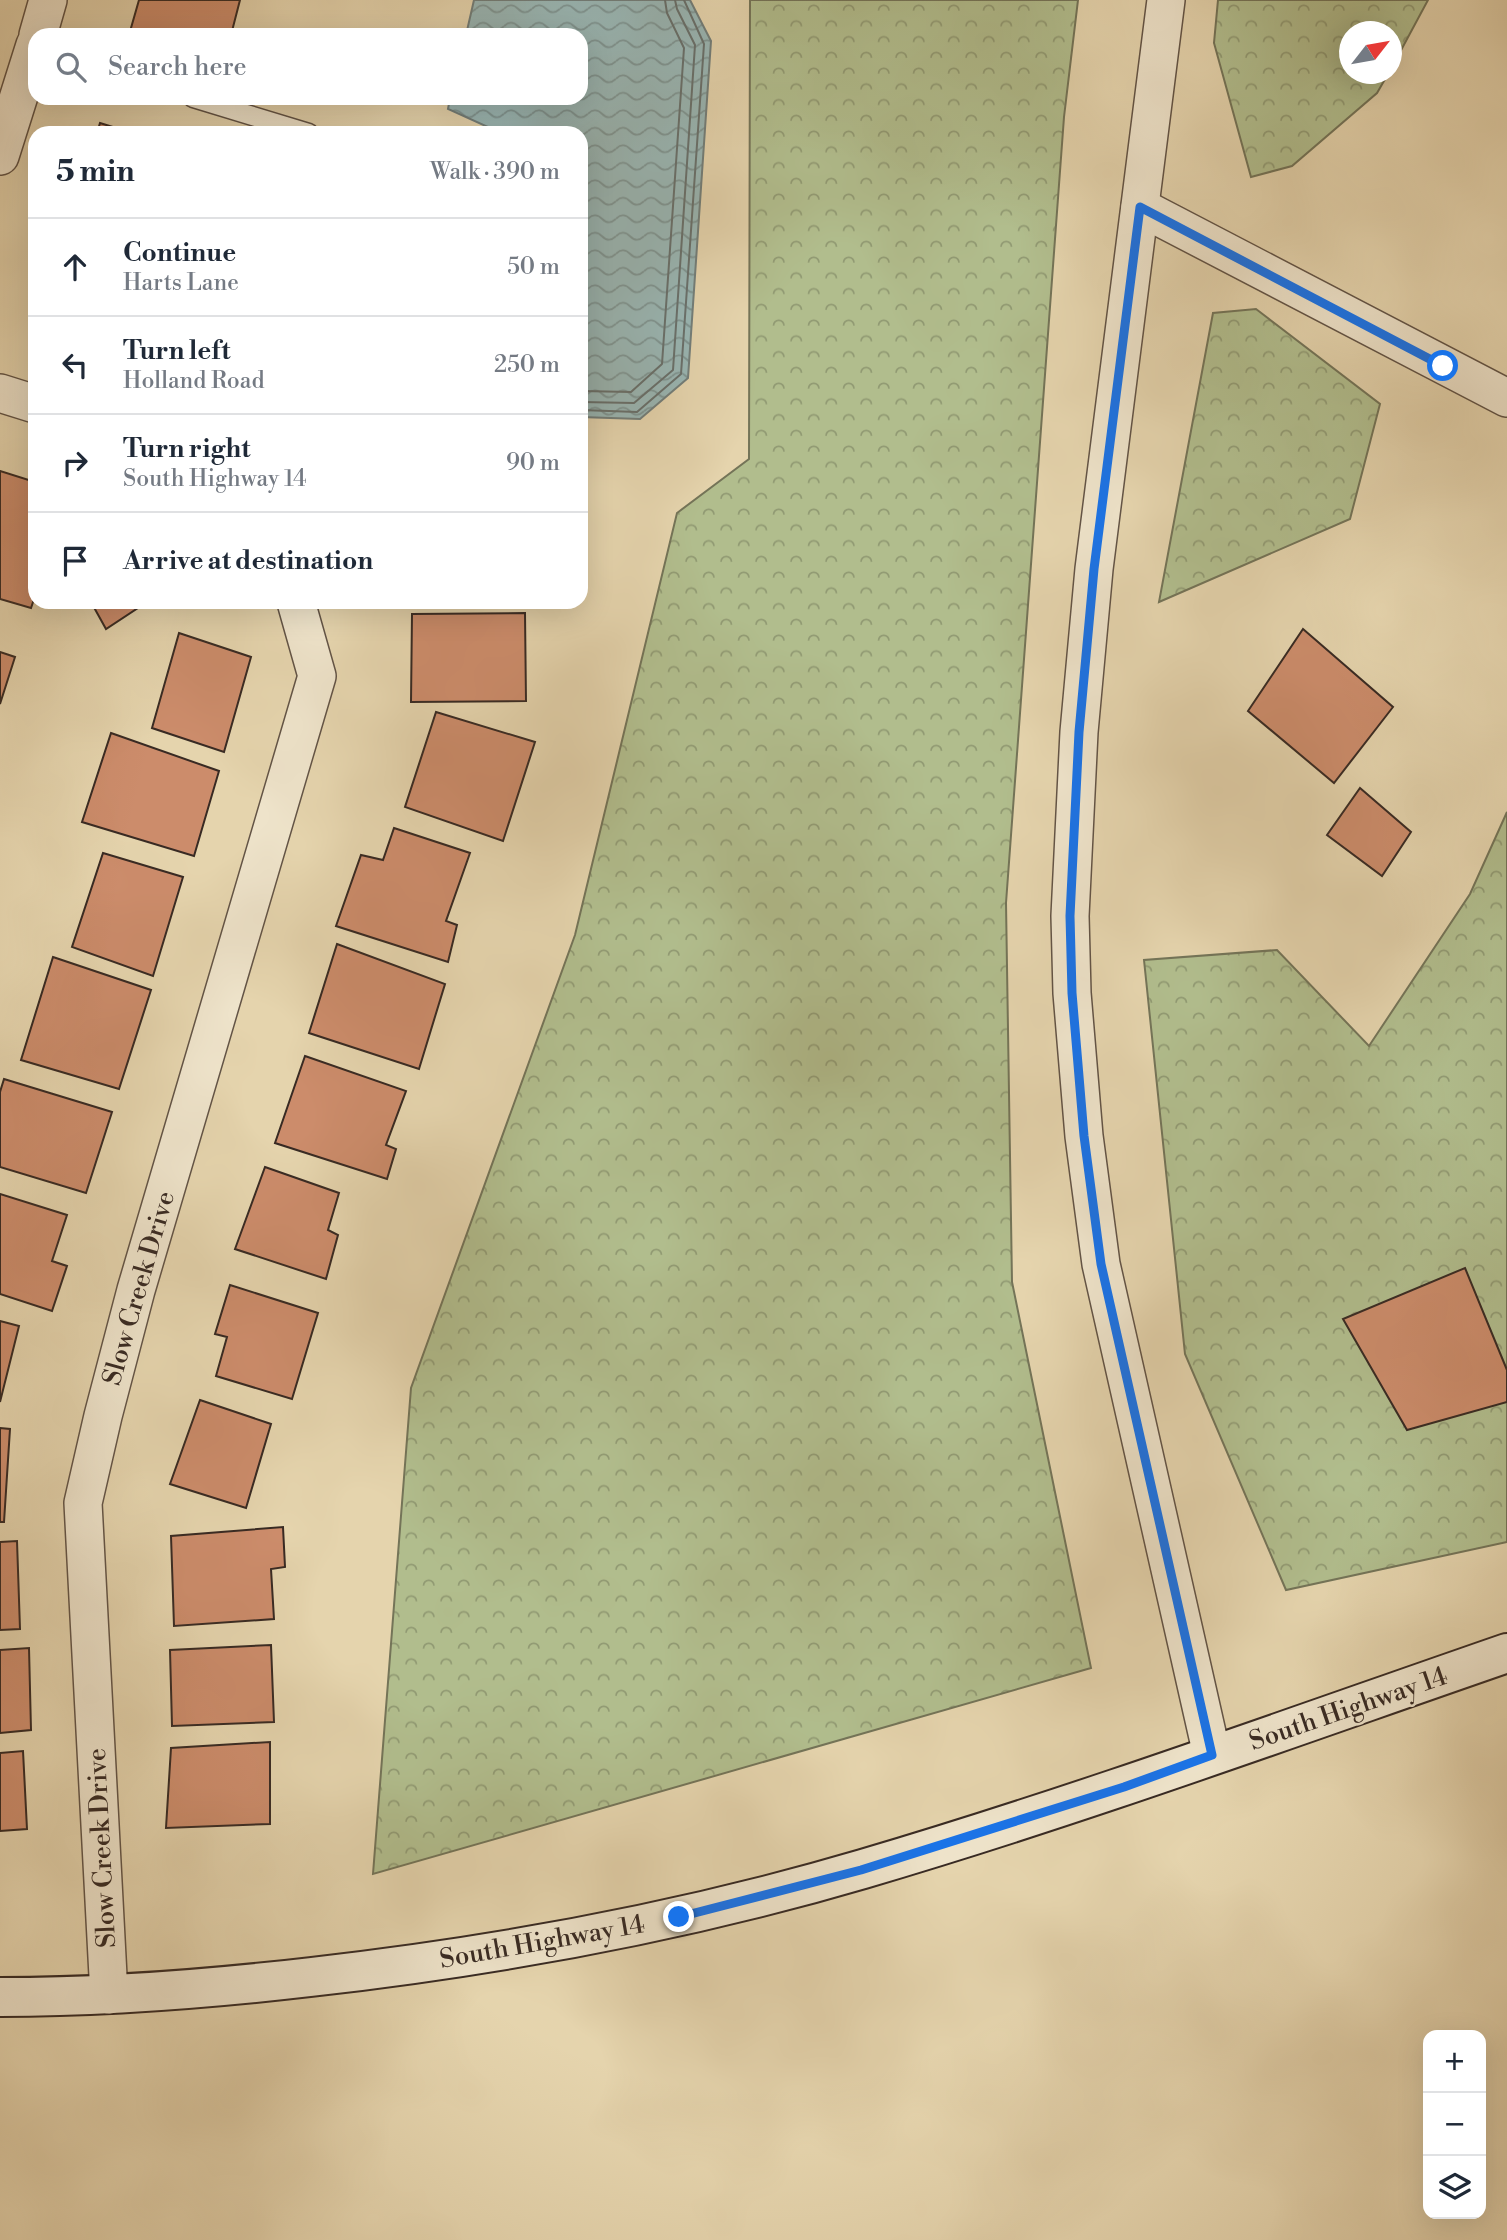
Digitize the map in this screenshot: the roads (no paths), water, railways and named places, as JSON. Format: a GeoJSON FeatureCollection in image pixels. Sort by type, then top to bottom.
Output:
{"type":"FeatureCollection","features":[{"type":"Feature","properties":{"kind":"main road","name":"South Highway 14"},"geometry":{"type":"LineString","coordinates":[[0,1997],[109,1995],[230,1986],[388,1968],[531,1946],[679,1917],[861,1870],[1124,1787],[1507,1653]]}},
{"type":"Feature","properties":{"kind":"street"},"geometry":{"type":"LineString","coordinates":[[40,28],[48,0]]}},
{"type":"Feature","properties":{"kind":"street"},"geometry":{"type":"LineString","coordinates":[[1166,0],[1094,569],[1079,732],[1070,916],[1072,993],[1084,1136],[1101,1264],[1212,1755]]}},
{"type":"Feature","properties":{"kind":"street"},"geometry":{"type":"LineString","coordinates":[[0,156],[28,67]]}},
{"type":"Feature","properties":{"kind":"street"},"geometry":{"type":"LineString","coordinates":[[1140,207],[1507,398]]}},
{"type":"Feature","properties":{"kind":"street"},"geometry":{"type":"LineString","coordinates":[[0,393],[28,402]]}},
{"type":"Feature","properties":{"kind":"street","name":"Slow Creek Drive"},"geometry":{"type":"LineString","coordinates":[[109,1995],[83,1503],[136,1290],[317,676],[298,609]]}},
{"type":"Feature","properties":{"kind":"lane"},"geometry":{"type":"LineString","coordinates":[[216,105],[286,126]]}},
{"type":"Feature","properties":{"kind":"water"},"geometry":{"type":"Polygon","coordinates":[[[474,0],[690,0],[711,41],[688,378],[640,419],[588,417],[588,126],[486,126],[448,109],[449,105],[588,105],[588,28],[468,28],[474,0]]]}}]}
